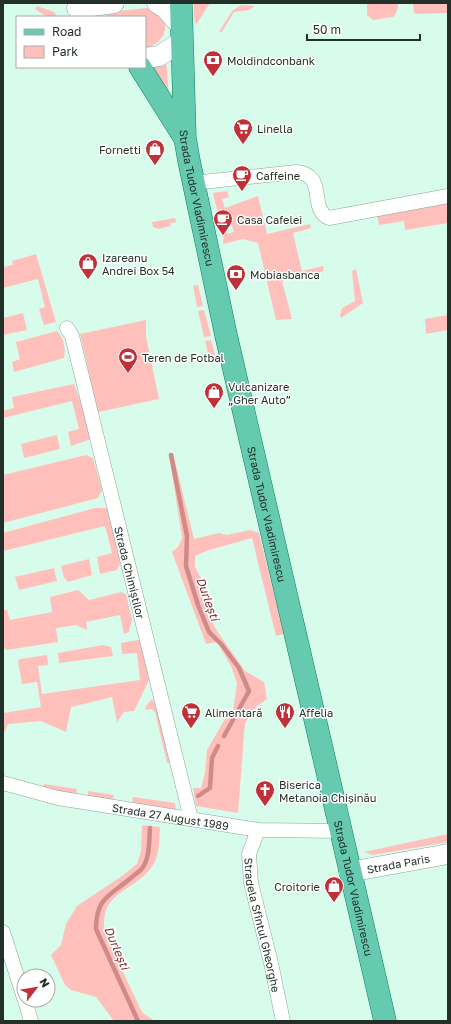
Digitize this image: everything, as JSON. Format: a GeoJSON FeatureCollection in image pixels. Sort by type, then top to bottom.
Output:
{"type":"FeatureCollection","features":[{"type":"Feature","properties":{"kind":"main road","name":"Strada Tudor Vladimirescu"},"geometry":{"type":"LineString","coordinates":[[181,3],[185,138],[193,183],[229,349],[349,872],[385,1021]]}},
{"type":"Feature","properties":{"kind":"main road"},"geometry":{"type":"LineString","coordinates":[[141,68],[185,138]]}},
{"type":"Feature","properties":{"kind":"street"},"geometry":{"type":"LineString","coordinates":[[76,9],[114,3]]}},
{"type":"Feature","properties":{"kind":"street"},"geometry":{"type":"LineString","coordinates":[[146,58],[159,56],[181,34],[165,8],[157,3]]}},
{"type":"Feature","properties":{"kind":"street"},"geometry":{"type":"LineString","coordinates":[[193,183],[296,172],[307,173],[312,178],[321,211],[329,218],[448,196]]}},
{"type":"Feature","properties":{"kind":"street","name":"Strada Chimiștilor"},"geometry":{"type":"LineString","coordinates":[[67,328],[72,336],[191,819]]}},
{"type":"Feature","properties":{"kind":"street","name":"Strada 27 August 1989"},"geometry":{"type":"LineString","coordinates":[[3,783],[58,798],[258,830],[340,831]]}},
{"type":"Feature","properties":{"kind":"street","name":"Stradela Sfîntul Gheorghe"},"geometry":{"type":"LineString","coordinates":[[258,830],[249,854],[251,883],[271,963],[283,1021]]}},
{"type":"Feature","properties":{"kind":"street","name":"Strada Paris"},"geometry":{"type":"LineString","coordinates":[[349,872],[448,854]]}},
{"type":"Feature","properties":{"kind":"street"},"geometry":{"type":"LineString","coordinates":[[3,932],[16,973]]}},
{"type":"Feature","properties":{"kind":"street"},"geometry":{"type":"LineString","coordinates":[[26,1008],[30,1021]]}},
{"type":"Feature","properties":{"kind":"green space"},"geometry":{"type":"Polygon","coordinates":[[[194,3],[210,3],[196,25],[194,19],[194,3]]]}},
{"type":"Feature","properties":{"kind":"green space"},"geometry":{"type":"Polygon","coordinates":[[[367,3],[398,3],[393,17],[373,20],[367,15],[367,3]]]}},
{"type":"Feature","properties":{"kind":"green space"},"geometry":{"type":"Polygon","coordinates":[[[413,3],[448,3],[448,13],[417,14],[414,13],[413,3]]]}},
{"type":"Feature","properties":{"kind":"green space"},"geometry":{"type":"Polygon","coordinates":[[[241,5],[254,6],[250,10],[234,12],[222,32],[219,32],[232,11],[241,5]]]}},
{"type":"Feature","properties":{"kind":"green space"},"geometry":{"type":"Polygon","coordinates":[[[37,6],[54,12],[57,16],[46,16],[35,9],[37,6]]]}},
{"type":"Feature","properties":{"kind":"green space"},"geometry":{"type":"Polygon","coordinates":[[[147,8],[155,11],[161,16],[164,22],[164,34],[154,45],[146,48],[146,16],[108,16],[108,12],[147,8]]]}},
{"type":"Feature","properties":{"kind":"green space"},"geometry":{"type":"Polygon","coordinates":[[[166,59],[169,98],[146,68],[166,59]]]}},
{"type":"Feature","properties":{"kind":"green space"},"geometry":{"type":"Polygon","coordinates":[[[227,191],[229,197],[222,199],[225,208],[258,196],[267,234],[310,224],[311,228],[293,233],[302,271],[323,266],[324,271],[282,281],[292,319],[276,320],[258,243],[243,239],[223,244],[224,233],[227,232],[227,234],[234,232],[231,223],[224,225],[221,214],[218,214],[213,193],[227,191]]]}},
{"type":"Feature","properties":{"kind":"green space"},"geometry":{"type":"Polygon","coordinates":[[[448,202],[448,223],[405,230],[404,221],[379,225],[377,215],[448,202]]]}},
{"type":"Feature","properties":{"kind":"green space"},"geometry":{"type":"Polygon","coordinates":[[[175,218],[176,222],[170,223],[171,226],[158,229],[153,227],[152,222],[175,218]]]}},
{"type":"Feature","properties":{"kind":"green space"},"geometry":{"type":"Polygon","coordinates":[[[36,254],[56,322],[44,325],[39,309],[45,307],[38,279],[3,288],[3,267],[13,265],[12,261],[36,254]]]}},
{"type":"Feature","properties":{"kind":"green space"},"geometry":{"type":"Polygon","coordinates":[[[356,269],[363,303],[341,318],[340,315],[342,308],[355,301],[352,271],[356,269]]]}},
{"type":"Feature","properties":{"kind":"green space"},"geometry":{"type":"Polygon","coordinates":[[[198,285],[203,306],[197,307],[193,286],[198,285]]]}},
{"type":"Feature","properties":{"kind":"green space"},"geometry":{"type":"Polygon","coordinates":[[[204,310],[211,336],[204,337],[198,311],[204,310]]]}},
{"type":"Feature","properties":{"kind":"green space"},"geometry":{"type":"Polygon","coordinates":[[[23,313],[27,330],[3,335],[3,318],[23,313]]]}},
{"type":"Feature","properties":{"kind":"green space"},"geometry":{"type":"Polygon","coordinates":[[[448,315],[448,330],[426,334],[425,319],[448,315]]]}},
{"type":"Feature","properties":{"kind":"green space"},"geometry":{"type":"Polygon","coordinates":[[[146,320],[146,336],[159,399],[98,412],[80,334],[146,320]]]}},
{"type":"Feature","properties":{"kind":"green space"},"geometry":{"type":"Polygon","coordinates":[[[57,331],[64,344],[64,358],[14,372],[12,362],[20,359],[16,342],[57,331]]]}},
{"type":"Feature","properties":{"kind":"green space"},"geometry":{"type":"Polygon","coordinates":[[[211,340],[217,362],[210,363],[205,341],[211,340]]]}},
{"type":"Feature","properties":{"kind":"green space"},"geometry":{"type":"Polygon","coordinates":[[[74,384],[94,438],[71,446],[68,432],[79,429],[72,401],[3,418],[3,411],[14,408],[12,397],[74,384]]]}},
{"type":"Feature","properties":{"kind":"green space"},"geometry":{"type":"Polygon","coordinates":[[[57,435],[60,449],[24,458],[21,444],[57,435]]]}},
{"type":"Feature","properties":{"kind":"green space"},"geometry":{"type":"Polygon","coordinates":[[[173,453],[194,539],[219,533],[227,535],[250,530],[259,533],[284,634],[276,636],[252,538],[206,551],[195,556],[195,567],[202,580],[203,599],[207,613],[217,631],[245,671],[264,682],[267,699],[256,707],[245,723],[238,813],[196,806],[193,788],[201,788],[205,773],[207,750],[229,712],[233,711],[237,683],[231,666],[217,642],[206,644],[172,552],[178,547],[182,538],[169,454],[173,453]]]}},
{"type":"Feature","properties":{"kind":"green space"},"geometry":{"type":"Polygon","coordinates":[[[86,455],[93,458],[102,490],[98,498],[3,523],[3,475],[86,455]]]}},
{"type":"Feature","properties":{"kind":"green space"},"geometry":{"type":"Polygon","coordinates":[[[95,508],[109,508],[114,524],[120,564],[117,570],[100,574],[97,557],[112,553],[105,526],[3,551],[3,533],[95,508]]]}},
{"type":"Feature","properties":{"kind":"green space"},"geometry":{"type":"Polygon","coordinates":[[[89,559],[92,575],[68,582],[64,578],[61,566],[89,559]]]}},
{"type":"Feature","properties":{"kind":"green space"},"geometry":{"type":"Polygon","coordinates":[[[54,568],[57,581],[19,590],[15,577],[54,568]]]}},
{"type":"Feature","properties":{"kind":"green space"},"geometry":{"type":"Polygon","coordinates":[[[78,590],[89,600],[121,592],[126,594],[132,619],[129,632],[124,634],[120,615],[86,622],[87,630],[76,625],[56,628],[58,642],[7,650],[3,648],[3,610],[7,610],[10,620],[52,612],[50,597],[78,590]]]}},
{"type":"Feature","properties":{"kind":"green space"},"geometry":{"type":"Polygon","coordinates":[[[138,640],[141,642],[150,678],[134,711],[124,712],[117,722],[112,697],[71,707],[66,732],[41,721],[8,724],[3,735],[3,713],[41,707],[37,682],[22,684],[18,661],[20,659],[47,655],[48,665],[38,666],[42,694],[140,680],[137,653],[122,654],[121,643],[138,640]]]}},
{"type":"Feature","properties":{"kind":"green space"},"geometry":{"type":"Polygon","coordinates":[[[103,645],[111,647],[113,656],[59,663],[58,653],[103,645]]]}},
{"type":"Feature","properties":{"kind":"green space"},"geometry":{"type":"Polygon","coordinates":[[[152,699],[158,708],[171,763],[167,763],[155,712],[151,709],[145,710],[146,706],[152,699]]]}},
{"type":"Feature","properties":{"kind":"green space"},"geometry":{"type":"Polygon","coordinates":[[[44,784],[77,789],[76,795],[43,789],[44,784]]]}},
{"type":"Feature","properties":{"kind":"green space"},"geometry":{"type":"Polygon","coordinates":[[[88,791],[114,795],[113,801],[88,797],[88,791]]]}},
{"type":"Feature","properties":{"kind":"green space"},"geometry":{"type":"Polygon","coordinates":[[[133,797],[175,803],[176,809],[172,811],[132,805],[133,797]]]}},
{"type":"Feature","properties":{"kind":"green space"},"geometry":{"type":"Polygon","coordinates":[[[142,825],[160,827],[157,857],[148,871],[140,879],[113,899],[107,907],[104,919],[105,934],[141,1010],[144,1014],[155,1021],[114,1021],[96,997],[71,990],[65,985],[51,955],[61,945],[66,924],[77,906],[122,876],[137,864],[141,851],[142,825]]]}},
{"type":"Feature","properties":{"kind":"green space"},"geometry":{"type":"Polygon","coordinates":[[[448,834],[448,842],[373,855],[364,852],[448,834]]]}},
{"type":"Feature","properties":{"kind":"waterway","name":"Durlești"},"geometry":{"type":"LineString","coordinates":[[171,455],[187,536],[186,566],[198,605],[209,632],[222,645],[239,668],[249,691],[224,736]]}},
{"type":"Feature","properties":{"kind":"waterway","name":"Durlești"},"geometry":{"type":"LineString","coordinates":[[198,796],[210,788],[212,758],[218,746]]}},
{"type":"Feature","properties":{"kind":"waterway","name":"Durlești"},"geometry":{"type":"LineString","coordinates":[[138,1021],[96,929],[97,918],[102,903],[111,893],[143,867],[148,853],[150,828]]}},
{"type":"Feature","properties":{"kind":"place","name":"Moldindconbank"},"geometry":{"type":"Point","coordinates":[213,77]}},
{"type":"Feature","properties":{"kind":"place","name":"Linella"},"geometry":{"type":"Point","coordinates":[243,145]}},
{"type":"Feature","properties":{"kind":"place","name":"Fornetti"},"geometry":{"type":"Point","coordinates":[155,166]}},
{"type":"Feature","properties":{"kind":"place","name":"Caffeine"},"geometry":{"type":"Point","coordinates":[242,192]}},
{"type":"Feature","properties":{"kind":"place","name":"Casa Cafelei"},"geometry":{"type":"Point","coordinates":[223,236]}},
{"type":"Feature","properties":{"kind":"place","name":"Izareanu Andrei Box 54"},"geometry":{"type":"Point","coordinates":[88,280]}},
{"type":"Feature","properties":{"kind":"place","name":"Mobiasbanca"},"geometry":{"type":"Point","coordinates":[236,291]}},
{"type":"Feature","properties":{"kind":"place","name":"Teren de Fotbal"},"geometry":{"type":"Point","coordinates":[128,374]}},
{"type":"Feature","properties":{"kind":"place","name":"Vulcanizare „Gher Auto”"},"geometry":{"type":"Point","coordinates":[214,409]}},
{"type":"Feature","properties":{"kind":"place","name":"Alimentară"},"geometry":{"type":"Point","coordinates":[191,729]}},
{"type":"Feature","properties":{"kind":"place","name":"Affelia"},"geometry":{"type":"Point","coordinates":[285,729]}},
{"type":"Feature","properties":{"kind":"place","name":"Biserica Metanoia Chișinău"},"geometry":{"type":"Point","coordinates":[265,807]}},
{"type":"Feature","properties":{"kind":"place","name":"Croitorie"},"geometry":{"type":"Point","coordinates":[334,903]}}]}
